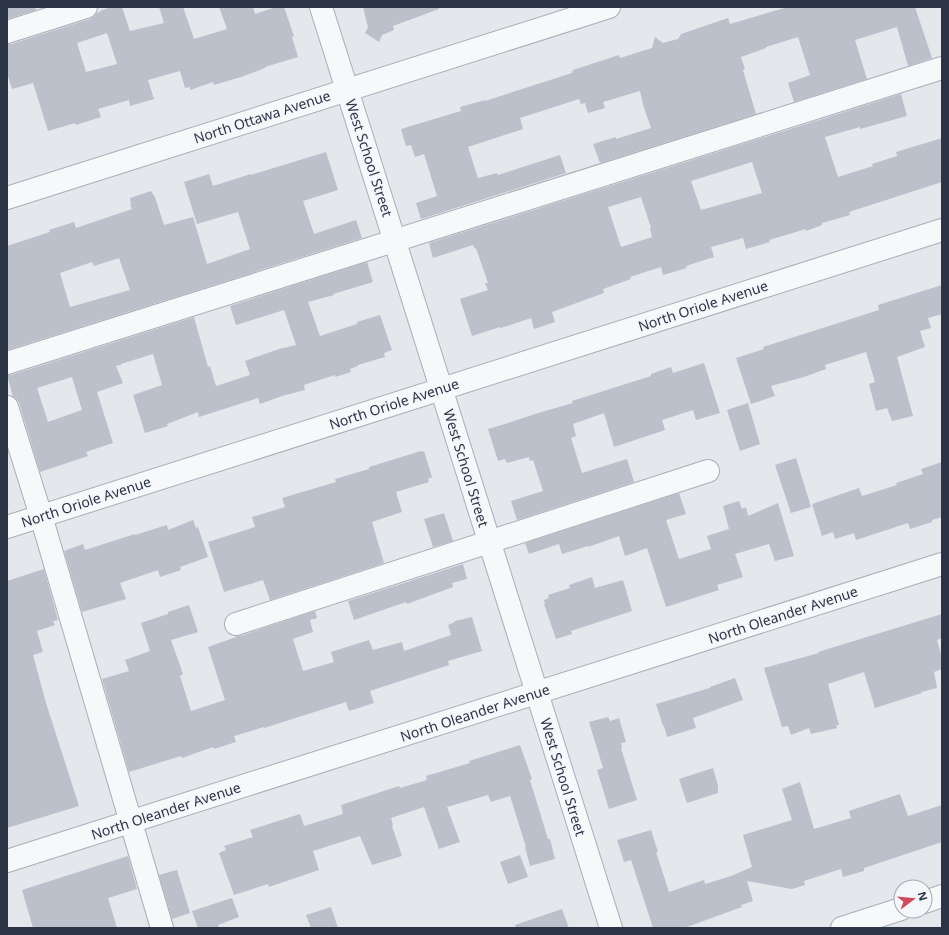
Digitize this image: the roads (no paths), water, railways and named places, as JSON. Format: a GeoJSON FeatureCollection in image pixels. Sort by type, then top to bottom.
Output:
{"type":"FeatureCollection","features":[{"type":"Feature","properties":{"kind":"street"},"geometry":{"type":"LineString","coordinates":[[7,32],[86,7]]}},
{"type":"Feature","properties":{"kind":"street","name":"West School Street"},"geometry":{"type":"LineString","coordinates":[[321,7],[611,928]]}},
{"type":"Feature","properties":{"kind":"street","name":"North Ottawa Avenue"},"geometry":{"type":"LineString","coordinates":[[7,198],[609,7]]}},
{"type":"Feature","properties":{"kind":"street"},"geometry":{"type":"LineString","coordinates":[[7,363],[942,68]]}},
{"type":"Feature","properties":{"kind":"street","name":"North Oriole Avenue"},"geometry":{"type":"LineString","coordinates":[[7,527],[942,230]]}},
{"type":"Feature","properties":{"kind":"street"},"geometry":{"type":"LineString","coordinates":[[7,407],[41,516],[162,928]]}},
{"type":"Feature","properties":{"kind":"street"},"geometry":{"type":"LineString","coordinates":[[236,624],[708,471]]}},
{"type":"Feature","properties":{"kind":"street","name":"North Oleander Avenue"},"geometry":{"type":"LineString","coordinates":[[7,861],[942,564]]}},
{"type":"Feature","properties":{"kind":"street"},"geometry":{"type":"LineString","coordinates":[[842,928],[893,912]]}}]}
